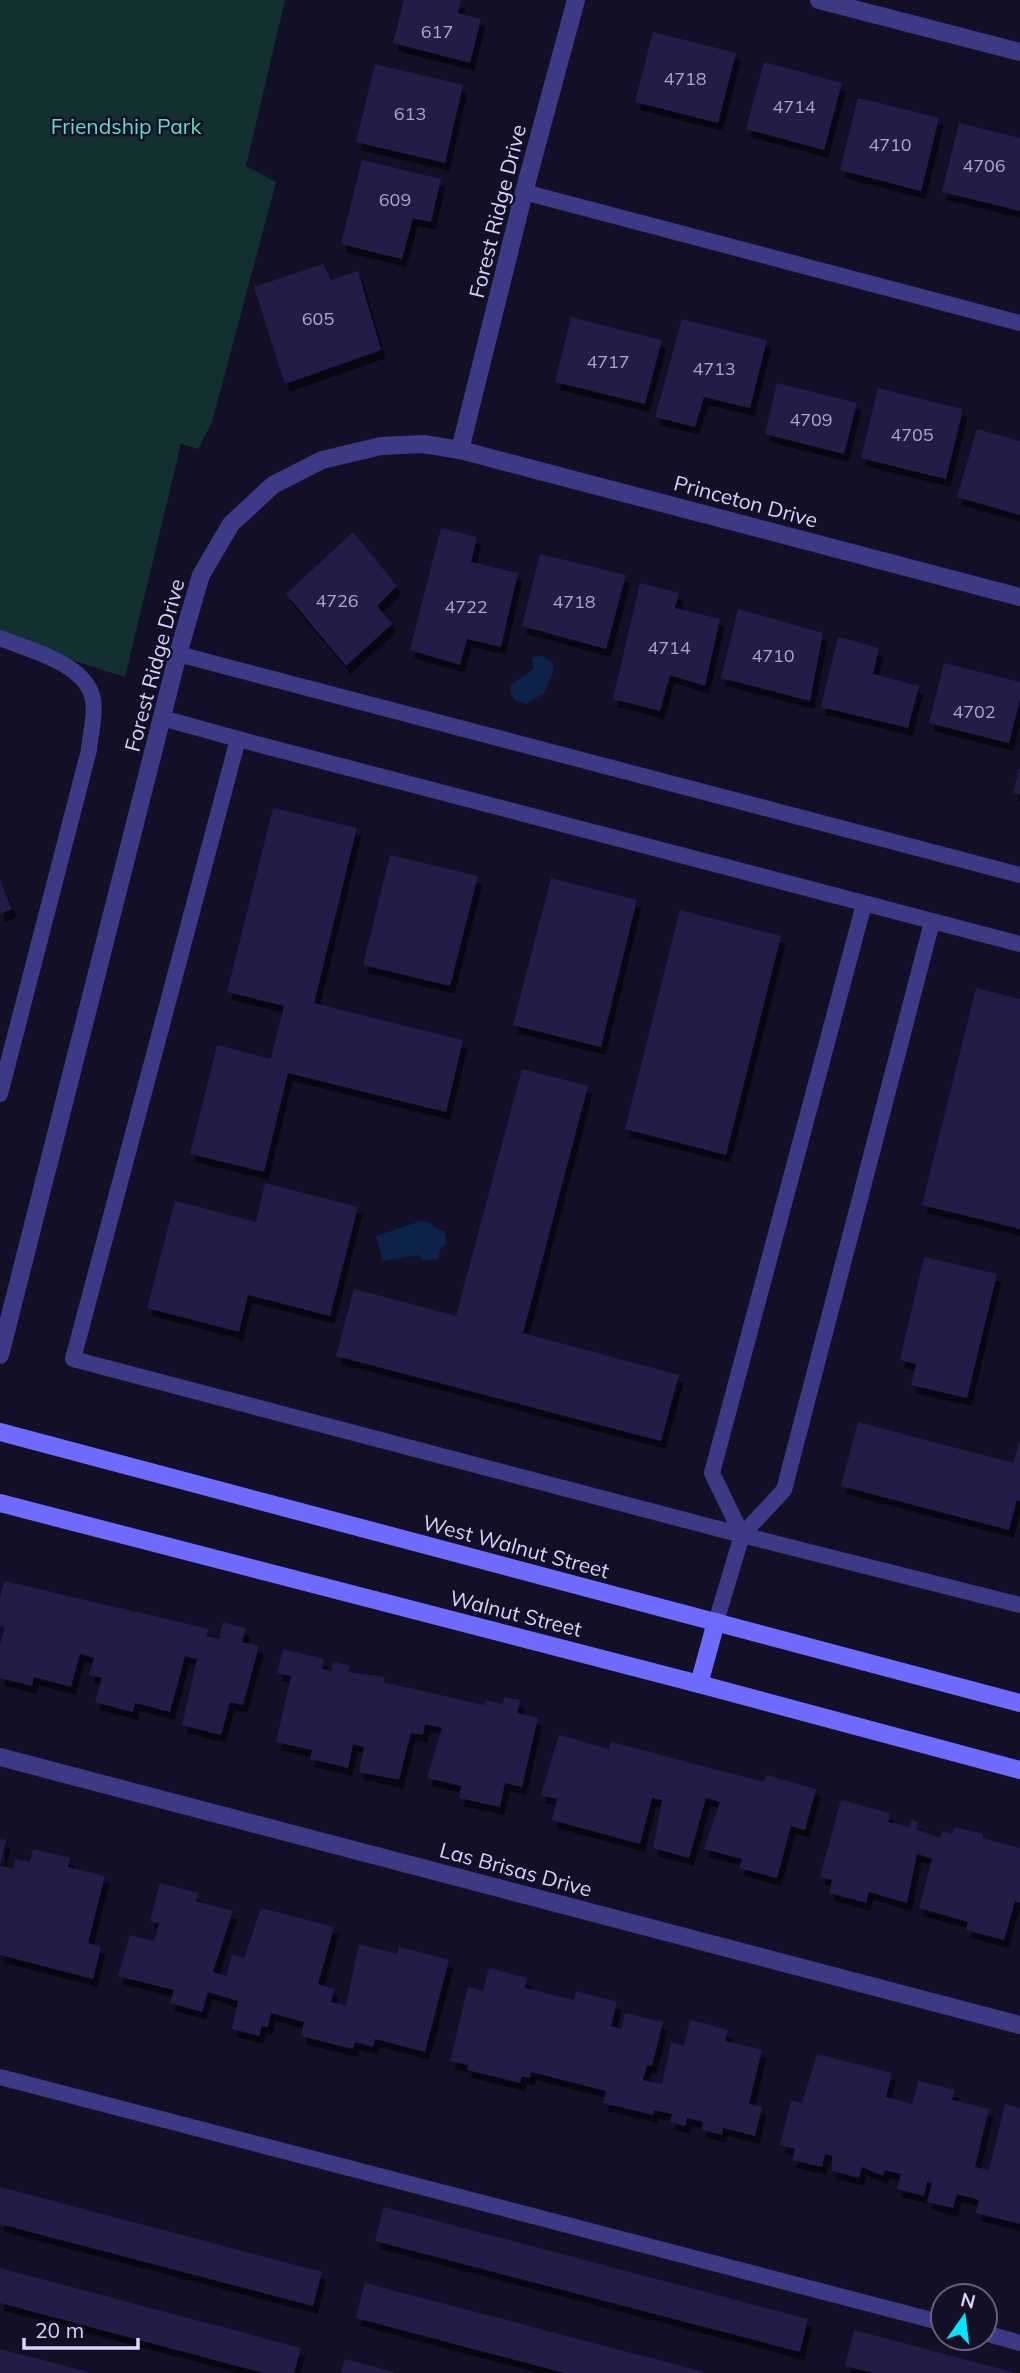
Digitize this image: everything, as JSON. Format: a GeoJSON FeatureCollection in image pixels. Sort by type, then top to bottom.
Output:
{"type":"FeatureCollection","features":[{"type":"Feature","properties":{"kind":"main road","name":"West Walnut Street"},"geometry":{"type":"LineString","coordinates":[[0,1432],[1020,1703]]}},
{"type":"Feature","properties":{"kind":"main road","name":"Walnut Street"},"geometry":{"type":"LineString","coordinates":[[0,1503],[1020,1770]]}},
{"type":"Feature","properties":{"kind":"main road"},"geometry":{"type":"LineString","coordinates":[[699,1684],[716,1622]]}},
{"type":"Feature","properties":{"kind":"street","name":"Forest Ridge Drive"},"geometry":{"type":"LineString","coordinates":[[0,1355],[178,654],[201,575],[231,524],[273,485],[322,460],[381,446],[423,444],[460,450],[524,192],[576,0]]}},
{"type":"Feature","properties":{"kind":"street"},"geometry":{"type":"LineString","coordinates":[[820,0],[845,3],[1020,52]]}},
{"type":"Feature","properties":{"kind":"street","name":"Princeton Drive"},"geometry":{"type":"LineString","coordinates":[[460,450],[1020,597]]}},
{"type":"Feature","properties":{"kind":"street","name":"Las Brisas Drive"},"geometry":{"type":"LineString","coordinates":[[0,1757],[1020,2025]]}},
{"type":"Feature","properties":{"kind":"lane"},"geometry":{"type":"LineString","coordinates":[[524,192],[1020,323]]}},
{"type":"Feature","properties":{"kind":"lane"},"geometry":{"type":"LineString","coordinates":[[0,639],[74,669],[92,690],[94,704],[89,750],[0,1094]]}},
{"type":"Feature","properties":{"kind":"lane"},"geometry":{"type":"LineString","coordinates":[[178,654],[1020,875]]}},
{"type":"Feature","properties":{"kind":"lane"},"geometry":{"type":"LineString","coordinates":[[162,718],[1020,944]]}},
{"type":"Feature","properties":{"kind":"lane"},"geometry":{"type":"LineString","coordinates":[[238,739],[73,1359],[742,1535],[1020,1605]]}},
{"type":"Feature","properties":{"kind":"lane"},"geometry":{"type":"LineString","coordinates":[[742,1535],[712,1473],[864,904]]}},
{"type":"Feature","properties":{"kind":"lane"},"geometry":{"type":"LineString","coordinates":[[716,1622],[742,1535],[785,1490],[932,922]]}},
{"type":"Feature","properties":{"kind":"lane"},"geometry":{"type":"LineString","coordinates":[[0,2077],[929,2319]]}},
{"type":"Feature","properties":{"kind":"lane"},"geometry":{"type":"LineString","coordinates":[[999,2337],[1020,2343]]}},
{"type":"Feature","properties":{"kind":"green space","name":"Friendship Park"},"geometry":{"type":"Polygon","coordinates":[[[0,0],[285,0],[246,166],[276,182],[212,422],[198,449],[181,444],[125,677],[0,637],[0,0]]]}},
{"type":"Feature","properties":{"kind":"water"},"geometry":{"type":"Polygon","coordinates":[[[544,656],[554,669],[545,692],[527,704],[514,700],[510,692],[511,685],[533,669],[532,657],[544,656]]]}},
{"type":"Feature","properties":{"kind":"water"},"geometry":{"type":"Polygon","coordinates":[[[421,1221],[431,1223],[440,1231],[444,1230],[447,1244],[441,1248],[438,1259],[424,1261],[418,1255],[383,1261],[376,1236],[421,1221]]]}},
{"type":"Feature","properties":{"kind":"building"},"geometry":{"type":"Polygon","coordinates":[[[404,0],[461,0],[458,13],[481,19],[470,63],[393,43],[404,0]]]}},
{"type":"Feature","properties":{"kind":"building"},"geometry":{"type":"Polygon","coordinates":[[[653,32],[736,53],[718,123],[635,102],[653,32]]]}},
{"type":"Feature","properties":{"kind":"building"},"geometry":{"type":"Polygon","coordinates":[[[764,62],[842,83],[824,150],[746,129],[764,62]]]}},
{"type":"Feature","properties":{"kind":"building"},"geometry":{"type":"Polygon","coordinates":[[[375,64],[463,85],[445,163],[356,142],[375,64]]]}},
{"type":"Feature","properties":{"kind":"building"},"geometry":{"type":"Polygon","coordinates":[[[858,98],[939,118],[921,191],[840,170],[858,98]]]}},
{"type":"Feature","properties":{"kind":"building"},"geometry":{"type":"Polygon","coordinates":[[[959,123],[1020,138],[1020,211],[942,192],[959,123]]]}},
{"type":"Feature","properties":{"kind":"building"},"geometry":{"type":"Polygon","coordinates":[[[362,160],[441,179],[431,222],[413,218],[402,259],[341,244],[362,160]]]}},
{"type":"Feature","properties":{"kind":"building"},"geometry":{"type":"Polygon","coordinates":[[[323,264],[331,280],[358,271],[381,350],[285,384],[254,287],[323,264]]]}},
{"type":"Feature","properties":{"kind":"building"},"geometry":{"type":"Polygon","coordinates":[[[571,317],[662,340],[645,404],[555,382],[571,317]]]}},
{"type":"Feature","properties":{"kind":"building"},"geometry":{"type":"Polygon","coordinates":[[[682,319],[767,340],[750,408],[704,397],[695,427],[655,417],[682,319]]]}},
{"type":"Feature","properties":{"kind":"building"},"geometry":{"type":"Polygon","coordinates":[[[777,383],[857,403],[844,454],[765,434],[777,383]]]}},
{"type":"Feature","properties":{"kind":"building"},"geometry":{"type":"Polygon","coordinates":[[[878,388],[963,409],[946,479],[861,458],[878,388]]]}},
{"type":"Feature","properties":{"kind":"building"},"geometry":{"type":"Polygon","coordinates":[[[977,429],[1020,441],[1020,515],[957,497],[977,429]]]}},
{"type":"Feature","properties":{"kind":"building"},"geometry":{"type":"Polygon","coordinates":[[[441,528],[477,537],[471,562],[518,573],[501,647],[467,639],[460,665],[410,650],[441,528]]]}},
{"type":"Feature","properties":{"kind":"building"},"geometry":{"type":"Polygon","coordinates":[[[353,532],[397,586],[377,606],[392,624],[346,666],[286,594],[353,532]]]}},
{"type":"Feature","properties":{"kind":"building"},"geometry":{"type":"Polygon","coordinates":[[[540,554],[626,575],[606,649],[522,626],[540,554]]]}},
{"type":"Feature","properties":{"kind":"building"},"geometry":{"type":"Polygon","coordinates":[[[640,583],[679,593],[675,608],[720,619],[705,686],[670,675],[660,711],[613,699],[640,583]]]}},
{"type":"Feature","properties":{"kind":"building"},"geometry":{"type":"Polygon","coordinates":[[[738,609],[823,633],[810,701],[721,678],[738,609]]]}},
{"type":"Feature","properties":{"kind":"building"},"geometry":{"type":"Polygon","coordinates":[[[838,637],[879,648],[873,674],[919,686],[908,728],[821,707],[838,637]]]}},
{"type":"Feature","properties":{"kind":"building"},"geometry":{"type":"Polygon","coordinates":[[[944,663],[1020,682],[1020,699],[1009,743],[929,723],[944,663]]]}},
{"type":"Feature","properties":{"kind":"building"},"geometry":{"type":"Polygon","coordinates":[[[1020,769],[1020,794],[1013,793],[1020,769]]]}},
{"type":"Feature","properties":{"kind":"building"},"geometry":{"type":"Polygon","coordinates":[[[273,808],[357,828],[314,1003],[463,1040],[446,1112],[288,1073],[264,1172],[190,1154],[217,1045],[271,1059],[284,1006],[227,992],[273,808]]]}},
{"type":"Feature","properties":{"kind":"building"},"geometry":{"type":"Polygon","coordinates":[[[390,855],[478,876],[450,986],[363,965],[390,855]]]}},
{"type":"Feature","properties":{"kind":"building"},"geometry":{"type":"Polygon","coordinates":[[[551,878],[637,900],[601,1047],[513,1025],[551,878]]]}},
{"type":"Feature","properties":{"kind":"building"},"geometry":{"type":"Polygon","coordinates":[[[0,880],[12,909],[0,914],[0,880]]]}},
{"type":"Feature","properties":{"kind":"building"},"geometry":{"type":"Polygon","coordinates":[[[680,910],[781,936],[726,1155],[625,1129],[680,910]]]}},
{"type":"Feature","properties":{"kind":"building"},"geometry":{"type":"Polygon","coordinates":[[[976,988],[1020,999],[1020,1229],[922,1205],[976,988]]]}},
{"type":"Feature","properties":{"kind":"building"},"geometry":{"type":"Polygon","coordinates":[[[522,1069],[588,1086],[523,1333],[679,1375],[661,1441],[336,1356],[354,1289],[456,1316],[522,1069]]]}},
{"type":"Feature","properties":{"kind":"building"},"geometry":{"type":"Polygon","coordinates":[[[265,1183],[358,1207],[330,1316],[248,1295],[239,1332],[147,1308],[175,1201],[256,1222],[265,1183]]]}},
{"type":"Feature","properties":{"kind":"building"},"geometry":{"type":"Polygon","coordinates":[[[924,1257],[997,1274],[967,1398],[911,1385],[916,1364],[900,1360],[924,1257]]]}},
{"type":"Feature","properties":{"kind":"building"},"geometry":{"type":"Polygon","coordinates":[[[858,1422],[1013,1463],[1020,1440],[1020,1501],[1017,1500],[1009,1530],[841,1486],[858,1422]]]}},
{"type":"Feature","properties":{"kind":"building"},"geometry":{"type":"Polygon","coordinates":[[[4,1581],[209,1629],[206,1636],[219,1639],[223,1622],[246,1628],[242,1642],[259,1646],[243,1705],[230,1702],[221,1735],[182,1725],[197,1659],[185,1656],[170,1712],[135,1703],[133,1712],[95,1702],[102,1678],[89,1675],[94,1658],[80,1654],[71,1687],[34,1677],[32,1686],[0,1678],[0,1645],[5,1627],[0,1626],[0,1598],[4,1581]]]}},
{"type":"Feature","properties":{"kind":"building"},"geometry":{"type":"Polygon","coordinates":[[[283,1649],[324,1659],[322,1669],[331,1671],[333,1662],[350,1666],[348,1672],[385,1677],[383,1682],[484,1705],[485,1700],[503,1704],[504,1697],[520,1700],[517,1713],[538,1718],[522,1787],[505,1783],[500,1807],[459,1798],[461,1786],[427,1778],[442,1728],[425,1724],[423,1735],[411,1733],[399,1780],[359,1772],[364,1747],[353,1744],[348,1768],[310,1759],[312,1750],[276,1742],[291,1676],[277,1673],[283,1649]]]}},
{"type":"Feature","properties":{"kind":"building"},"geometry":{"type":"Polygon","coordinates":[[[559,1735],[609,1749],[611,1742],[764,1782],[766,1775],[816,1789],[805,1830],[791,1826],[777,1878],[739,1868],[742,1859],[704,1849],[720,1802],[706,1798],[689,1858],[653,1848],[662,1800],[652,1798],[640,1844],[552,1820],[557,1799],[541,1795],[559,1735]]]}},
{"type":"Feature","properties":{"kind":"building"},"geometry":{"type":"Polygon","coordinates":[[[841,1800],[890,1813],[888,1822],[909,1827],[911,1820],[918,1822],[916,1829],[940,1838],[942,1831],[952,1834],[955,1827],[1020,1848],[1020,1903],[1015,1901],[1004,1940],[966,1930],[968,1922],[919,1908],[932,1859],[917,1854],[907,1903],[869,1892],[866,1903],[829,1893],[832,1880],[820,1877],[841,1800]]]}},
{"type":"Feature","properties":{"kind":"building"},"geometry":{"type":"Polygon","coordinates":[[[0,1839],[6,1840],[1,1862],[0,1862],[0,1839]]]}},
{"type":"Feature","properties":{"kind":"building"},"geometry":{"type":"Polygon","coordinates":[[[33,1849],[70,1858],[68,1867],[105,1876],[88,1943],[101,1947],[93,1979],[0,1955],[0,1866],[13,1869],[15,1859],[30,1862],[33,1849]]]}},
{"type":"Feature","properties":{"kind":"building"},"geometry":{"type":"Polygon","coordinates":[[[160,1883],[198,1893],[196,1901],[233,1911],[213,1972],[226,1976],[232,1954],[244,1958],[261,1908],[334,1927],[318,1984],[334,1989],[331,2002],[346,2006],[359,1944],[397,1954],[399,1947],[449,1960],[425,2052],[375,2039],[373,2047],[355,2042],[353,2049],[301,2036],[304,2022],[271,2013],[268,2027],[262,2026],[259,2036],[232,2029],[238,2001],[208,1992],[202,2012],[170,2003],[174,1990],[118,1976],[130,1935],[154,1941],[159,1923],[150,1921],[160,1883]]]}},
{"type":"Feature","properties":{"kind":"building"},"geometry":{"type":"Polygon","coordinates":[[[489,1968],[527,1978],[525,1988],[574,2000],[576,1991],[617,2002],[611,2026],[621,2029],[625,2013],[663,2022],[652,2066],[647,2065],[643,2080],[662,2084],[671,2042],[684,2046],[690,2020],[728,2030],[725,2041],[762,2050],[749,2104],[762,2107],[755,2136],[723,2128],[722,2135],[702,2130],[703,2122],[687,2118],[685,2126],[670,2122],[672,2114],[654,2110],[653,2115],[603,2103],[606,2091],[531,2072],[530,2078],[522,2076],[520,2083],[467,2070],[468,2065],[450,2061],[468,1987],[483,1991],[489,1968]]]}},
{"type":"Feature","properties":{"kind":"building"},"geometry":{"type":"Polygon","coordinates":[[[817,2054],[892,2073],[886,2097],[912,2104],[918,2081],[955,2090],[952,2100],[989,2109],[975,2167],[989,2170],[1005,2104],[1020,2108],[1020,2224],[976,2213],[979,2200],[957,2194],[953,2208],[927,2202],[932,2183],[927,2182],[924,2196],[897,2189],[901,2174],[885,2170],[883,2176],[862,2167],[859,2178],[832,2171],[832,2156],[825,2154],[822,2167],[792,2160],[795,2149],[780,2145],[791,2100],[802,2103],[817,2054]]]}},
{"type":"Feature","properties":{"kind":"building"},"geometry":{"type":"Polygon","coordinates":[[[0,2187],[322,2272],[313,2306],[0,2224],[0,2187]]]}},
{"type":"Feature","properties":{"kind":"building"},"geometry":{"type":"Polygon","coordinates":[[[384,2207],[808,2319],[800,2352],[375,2241],[384,2207]]]}},
{"type":"Feature","properties":{"kind":"building"},"geometry":{"type":"Polygon","coordinates":[[[0,2268],[301,2348],[294,2373],[264,2373],[0,2303],[0,2268]]]}},
{"type":"Feature","properties":{"kind":"building"},"geometry":{"type":"Polygon","coordinates":[[[365,2283],[704,2372],[564,2373],[356,2318],[365,2283]]]}},
{"type":"Feature","properties":{"kind":"building"},"geometry":{"type":"Polygon","coordinates":[[[854,2330],[1012,2373],[873,2373],[845,2366],[854,2330]]]}},
{"type":"Feature","properties":{"kind":"building"},"geometry":{"type":"Polygon","coordinates":[[[0,2349],[88,2372],[88,2373],[0,2373],[0,2349]]]}},
{"type":"Feature","properties":{"kind":"building"},"geometry":{"type":"Polygon","coordinates":[[[345,2359],[394,2372],[394,2373],[341,2373],[345,2359]]]}}]}
